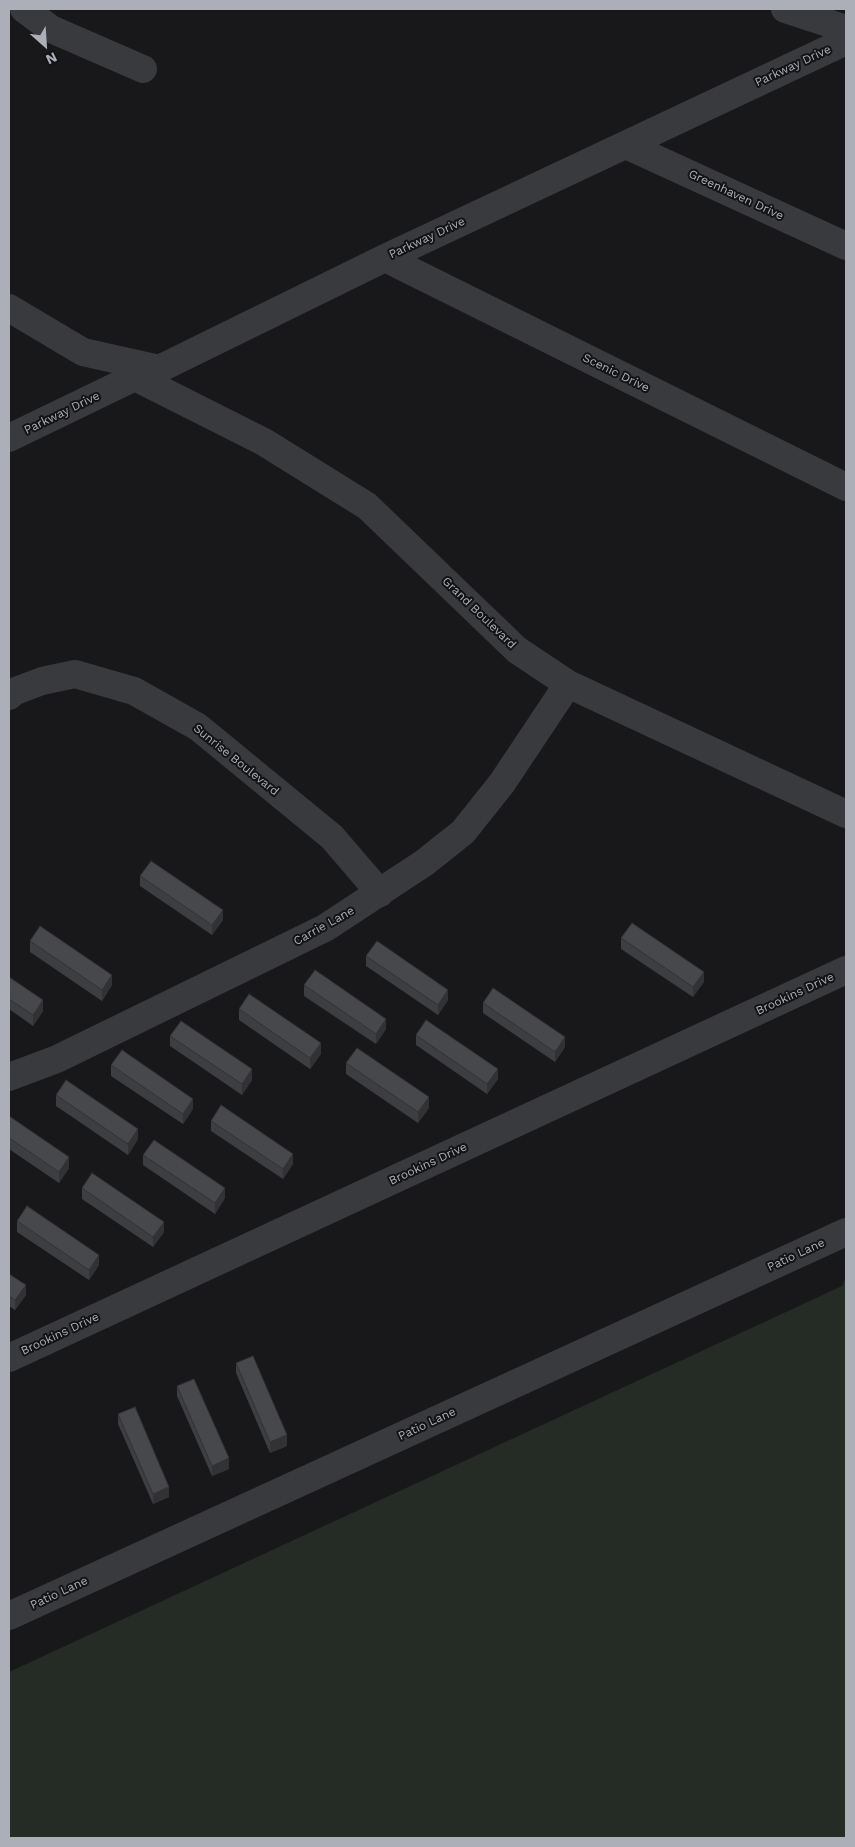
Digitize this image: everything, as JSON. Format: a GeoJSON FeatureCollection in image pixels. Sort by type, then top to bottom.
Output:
{"type":"FeatureCollection","features":[{"type":"Feature","properties":{"kind":"street"},"geometry":{"type":"LineString","coordinates":[[24,9],[51,29],[143,69]]}},
{"type":"Feature","properties":{"kind":"street"},"geometry":{"type":"LineString","coordinates":[[785,9],[846,29]]}},
{"type":"Feature","properties":{"kind":"street","name":"Parkway Drive"},"geometry":{"type":"LineString","coordinates":[[9,438],[846,41]]}},
{"type":"Feature","properties":{"kind":"street","name":"Greenhaven Drive"},"geometry":{"type":"LineString","coordinates":[[626,145],[846,246]]}},
{"type":"Feature","properties":{"kind":"street","name":"Scenic Drive"},"geometry":{"type":"LineString","coordinates":[[385,258],[846,487]]}},
{"type":"Feature","properties":{"kind":"street","name":"Grand Boulevard"},"geometry":{"type":"LineString","coordinates":[[9,308],[83,352],[147,373],[367,506],[517,650],[568,684],[846,814]]}},
{"type":"Feature","properties":{"kind":"street","name":"Sunrise Boulevard"},"geometry":{"type":"LineString","coordinates":[[9,696],[13,692],[42,680],[75,674],[134,691],[198,727],[332,837],[380,893]]}},
{"type":"Feature","properties":{"kind":"street","name":"Carrie Lane"},"geometry":{"type":"LineString","coordinates":[[9,1076],[57,1059],[325,928],[424,863],[463,832],[502,783],[568,684]]}},
{"type":"Feature","properties":{"kind":"street","name":"Brookins Drive"},"geometry":{"type":"LineString","coordinates":[[9,1358],[846,970]]}},
{"type":"Feature","properties":{"kind":"street","name":"Patio Lane"},"geometry":{"type":"LineString","coordinates":[[9,1616],[846,1232]]}},
{"type":"Feature","properties":{"kind":"shaded area"},"geometry":{"type":"Polygon","coordinates":[[[846,1277],[846,1838],[9,1838],[9,1672],[842,1286],[846,1277]]]}},
{"type":"Feature","properties":{"kind":"building"},"geometry":{"type":"Polygon","coordinates":[[[151,861],[223,910],[212,925],[140,876],[151,861]]]}},
{"type":"Feature","properties":{"kind":"building"},"geometry":{"type":"Polygon","coordinates":[[[632,923],[704,972],[693,987],[621,938],[632,923]]]}},
{"type":"Feature","properties":{"kind":"building"},"geometry":{"type":"Polygon","coordinates":[[[40,926],[112,975],[102,990],[30,941],[40,926]]]}},
{"type":"Feature","properties":{"kind":"building"},"geometry":{"type":"Polygon","coordinates":[[[377,941],[448,990],[438,1005],[366,956],[377,941]]]}},
{"type":"Feature","properties":{"kind":"building"},"geometry":{"type":"Polygon","coordinates":[[[315,970],[386,1019],[376,1034],[304,985],[315,970]]]}},
{"type":"Feature","properties":{"kind":"building"},"geometry":{"type":"Polygon","coordinates":[[[9,977],[43,1000],[33,1015],[9,999],[9,977]]]}},
{"type":"Feature","properties":{"kind":"building"},"geometry":{"type":"Polygon","coordinates":[[[493,988],[565,1037],[555,1052],[483,1003],[493,988]]]}},
{"type":"Feature","properties":{"kind":"building"},"geometry":{"type":"Polygon","coordinates":[[[249,994],[321,1043],[310,1058],[239,1009],[249,994]]]}},
{"type":"Feature","properties":{"kind":"building"},"geometry":{"type":"Polygon","coordinates":[[[426,1020],[498,1069],[487,1084],[416,1035],[426,1020]]]}},
{"type":"Feature","properties":{"kind":"building"},"geometry":{"type":"Polygon","coordinates":[[[181,1021],[252,1069],[242,1084],[170,1036],[181,1021]]]}},
{"type":"Feature","properties":{"kind":"building"},"geometry":{"type":"Polygon","coordinates":[[[357,1048],[429,1097],[418,1112],[346,1063],[357,1048]]]}},
{"type":"Feature","properties":{"kind":"building"},"geometry":{"type":"Polygon","coordinates":[[[122,1050],[193,1099],[183,1114],[111,1065],[122,1050]]]}},
{"type":"Feature","properties":{"kind":"building"},"geometry":{"type":"Polygon","coordinates":[[[66,1080],[138,1129],[128,1144],[56,1095],[66,1080]]]}},
{"type":"Feature","properties":{"kind":"building"},"geometry":{"type":"Polygon","coordinates":[[[221,1105],[293,1154],[283,1169],[211,1121],[221,1105]]]}},
{"type":"Feature","properties":{"kind":"building"},"geometry":{"type":"Polygon","coordinates":[[[9,1116],[69,1157],[59,1172],[9,1138],[9,1116]]]}},
{"type":"Feature","properties":{"kind":"building"},"geometry":{"type":"Polygon","coordinates":[[[154,1140],[225,1188],[215,1203],[143,1155],[154,1140]]]}},
{"type":"Feature","properties":{"kind":"building"},"geometry":{"type":"Polygon","coordinates":[[[92,1173],[164,1222],[153,1237],[82,1188],[92,1173]]]}},
{"type":"Feature","properties":{"kind":"building"},"geometry":{"type":"Polygon","coordinates":[[[27,1206],[99,1255],[89,1270],[17,1221],[27,1206]]]}},
{"type":"Feature","properties":{"kind":"building"},"geometry":{"type":"Polygon","coordinates":[[[9,1274],[26,1285],[15,1300],[9,1296],[9,1274]]]}},
{"type":"Feature","properties":{"kind":"building"},"geometry":{"type":"Polygon","coordinates":[[[253,1356],[287,1435],[270,1442],[236,1363],[253,1356]]]}},
{"type":"Feature","properties":{"kind":"building"},"geometry":{"type":"Polygon","coordinates":[[[194,1379],[229,1458],[212,1466],[177,1386],[194,1379]]]}},
{"type":"Feature","properties":{"kind":"building"},"geometry":{"type":"Polygon","coordinates":[[[135,1407],[169,1487],[153,1494],[118,1414],[135,1407]]]}}]}
